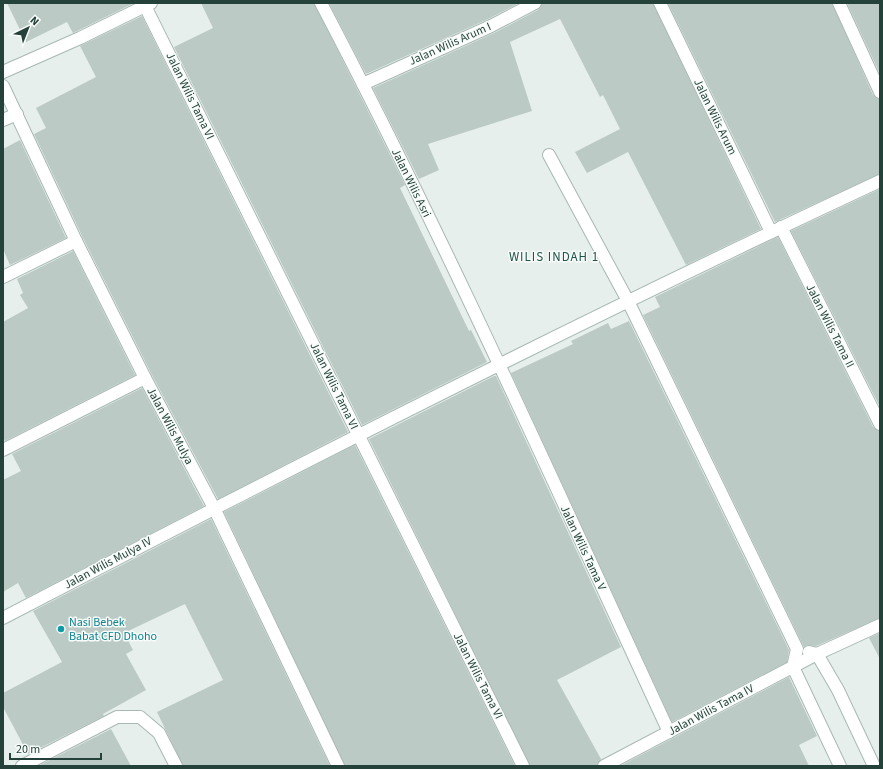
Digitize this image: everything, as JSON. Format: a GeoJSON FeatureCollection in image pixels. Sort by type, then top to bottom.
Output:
{"type":"FeatureCollection","features":[{"type":"Feature","properties":{"kind":"street","name":"Jalan Wilis Asri"},"geometry":{"type":"LineString","coordinates":[[321,3],[363,84],[498,364]]}},
{"type":"Feature","properties":{"kind":"street","name":"Jalan Wilis Arum I"},"geometry":{"type":"LineString","coordinates":[[363,84],[491,26],[535,3]]}},
{"type":"Feature","properties":{"kind":"street","name":"Jalan Wilis Arum"},"geometry":{"type":"LineString","coordinates":[[660,3],[776,229]]}},
{"type":"Feature","properties":{"kind":"street"},"geometry":{"type":"LineString","coordinates":[[839,3],[880,92]]}},
{"type":"Feature","properties":{"kind":"street"},"geometry":{"type":"LineString","coordinates":[[3,72],[80,38],[148,4]]}},
{"type":"Feature","properties":{"kind":"street","name":"Jalan Wilis Tama VI"},"geometry":{"type":"LineString","coordinates":[[148,4],[358,435],[523,766]]}},
{"type":"Feature","properties":{"kind":"street","name":"Jalan Wilis Mulya"},"geometry":{"type":"LineString","coordinates":[[3,86],[76,242],[145,378],[214,508],[338,766]]}},
{"type":"Feature","properties":{"kind":"street"},"geometry":{"type":"LineString","coordinates":[[3,120],[17,114]]}},
{"type":"Feature","properties":{"kind":"street"},"geometry":{"type":"LineString","coordinates":[[549,155],[628,301],[796,649],[792,667],[840,766]]}},
{"type":"Feature","properties":{"kind":"street","name":"Jalan Wilis Mulya IV"},"geometry":{"type":"LineString","coordinates":[[3,618],[214,508],[498,364],[880,180]]}},
{"type":"Feature","properties":{"kind":"street","name":"Jalan Wilis Tama II"},"geometry":{"type":"LineString","coordinates":[[776,229],[880,424]]}},
{"type":"Feature","properties":{"kind":"street"},"geometry":{"type":"LineString","coordinates":[[3,277],[76,242]]}},
{"type":"Feature","properties":{"kind":"street","name":"Jalan Wilis Tama V"},"geometry":{"type":"LineString","coordinates":[[498,364],[669,732]]}},
{"type":"Feature","properties":{"kind":"street"},"geometry":{"type":"LineString","coordinates":[[3,450],[145,378]]}},
{"type":"Feature","properties":{"kind":"street","name":"Jalan Wilis Tama IV"},"geometry":{"type":"LineString","coordinates":[[604,766],[817,654],[880,625]]}},
{"type":"Feature","properties":{"kind":"street"},"geometry":{"type":"LineString","coordinates":[[796,649],[817,654],[838,690],[874,766]]}},
{"type":"Feature","properties":{"kind":"street"},"geometry":{"type":"LineString","coordinates":[[22,766],[117,718],[132,717],[140,717],[159,733],[176,766]]}},
{"type":"Feature","properties":{"kind":"building"},"geometry":{"type":"Polygon","coordinates":[[[7,3],[134,3],[73,33],[67,22],[26,42],[7,3]]]}},
{"type":"Feature","properties":{"kind":"building"},"geometry":{"type":"Polygon","coordinates":[[[201,3],[314,3],[405,185],[400,188],[469,331],[471,330],[487,362],[362,425],[174,47],[213,28],[201,3]]]}},
{"type":"Feature","properties":{"kind":"building"},"geometry":{"type":"Polygon","coordinates":[[[329,3],[519,3],[488,19],[366,74],[329,3]]]}},
{"type":"Feature","properties":{"kind":"building"},"geometry":{"type":"Polygon","coordinates":[[[542,3],[653,3],[761,229],[686,265],[628,152],[587,173],[575,152],[620,129],[603,95],[600,97],[560,19],[510,42],[532,111],[428,144],[439,170],[419,179],[373,88],[494,33],[538,10],[542,3]]]}},
{"type":"Feature","properties":{"kind":"building"},"geometry":{"type":"Polygon","coordinates":[[[668,3],[832,3],[873,95],[880,99],[880,174],[775,222],[668,3]]]}},
{"type":"Feature","properties":{"kind":"building"},"geometry":{"type":"Polygon","coordinates":[[[847,3],[880,3],[880,74],[847,3]]]}},
{"type":"Feature","properties":{"kind":"building"},"geometry":{"type":"Polygon","coordinates":[[[142,16],[348,432],[218,499],[152,375],[83,238],[34,134],[46,128],[36,108],[96,77],[80,46],[142,16]]]}},
{"type":"Feature","properties":{"kind":"building"},"geometry":{"type":"Polygon","coordinates":[[[20,140],[66,238],[10,265],[3,249],[3,149],[20,140]]]}},
{"type":"Feature","properties":{"kind":"building"},"geometry":{"type":"Polygon","coordinates":[[[880,189],[880,407],[791,231],[880,189]]]}},
{"type":"Feature","properties":{"kind":"building"},"geometry":{"type":"Polygon","coordinates":[[[778,237],[873,427],[880,431],[880,618],[816,646],[807,645],[804,647],[643,315],[660,307],[655,297],[778,237]]]}},
{"type":"Feature","properties":{"kind":"building"},"geometry":{"type":"Polygon","coordinates":[[[73,251],[135,375],[5,441],[3,437],[3,322],[28,308],[20,295],[23,293],[17,279],[73,251]]]}},
{"type":"Feature","properties":{"kind":"building"},"geometry":{"type":"Polygon","coordinates":[[[629,321],[789,650],[787,662],[672,722],[511,373],[573,344],[571,341],[608,323],[611,329],[629,321]]]}},
{"type":"Feature","properties":{"kind":"building"},"geometry":{"type":"Polygon","coordinates":[[[496,376],[621,647],[557,680],[601,759],[597,766],[530,766],[369,439],[496,376]]]}},
{"type":"Feature","properties":{"kind":"building"},"geometry":{"type":"Polygon","coordinates":[[[142,388],[204,506],[26,598],[18,583],[3,592],[3,480],[21,471],[12,454],[142,388]]]}},
{"type":"Feature","properties":{"kind":"building"},"geometry":{"type":"Polygon","coordinates":[[[355,445],[515,766],[345,766],[224,512],[355,445]]]}},
{"type":"Feature","properties":{"kind":"building"},"geometry":{"type":"Polygon","coordinates":[[[211,519],[330,766],[183,766],[157,712],[223,680],[185,604],[124,633],[133,650],[126,654],[146,690],[103,714],[104,716],[28,754],[3,707],[3,693],[62,662],[33,611],[211,519]]]}},
{"type":"Feature","properties":{"kind":"building"},"geometry":{"type":"Polygon","coordinates":[[[880,633],[880,659],[869,638],[880,633]]]}},
{"type":"Feature","properties":{"kind":"building"},"geometry":{"type":"Polygon","coordinates":[[[789,677],[817,736],[799,745],[809,766],[620,766],[789,677]]]}},
{"type":"Feature","properties":{"kind":"building"},"geometry":{"type":"Polygon","coordinates":[[[111,729],[131,766],[38,766],[111,729]]]}},
{"type":"Feature","properties":{"kind":"place","name":"Nasi Bebek Babat CFD Dhoho"},"geometry":{"type":"Point","coordinates":[61,629]}},
{"type":"Feature","properties":{"kind":"district","name":"WILIS INDAH 1"},"geometry":{"type":"Point","coordinates":[554,257]}}]}
